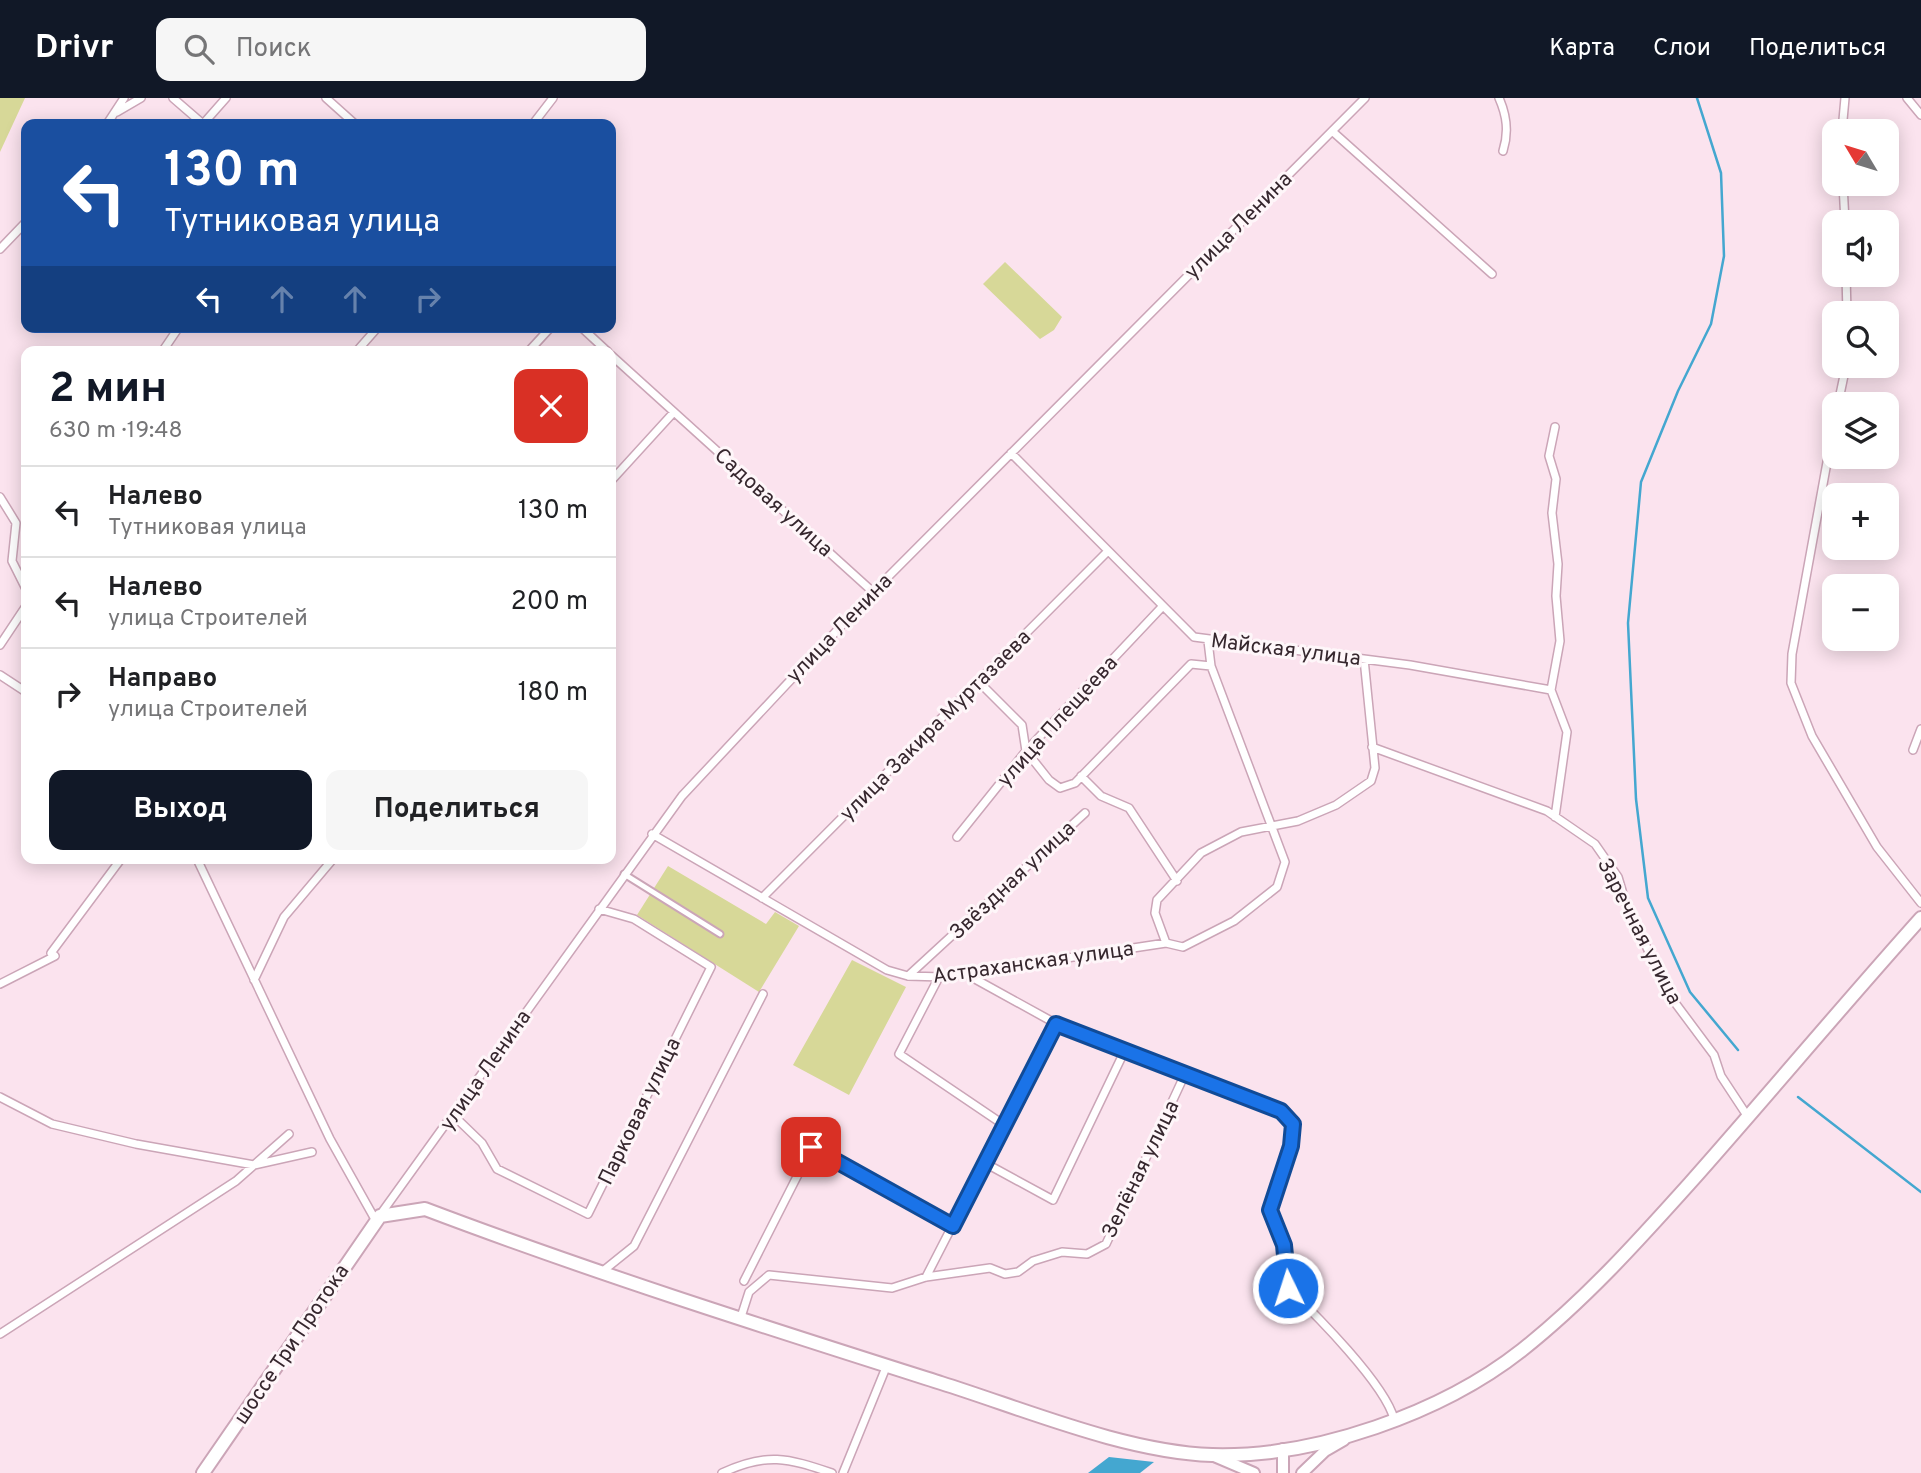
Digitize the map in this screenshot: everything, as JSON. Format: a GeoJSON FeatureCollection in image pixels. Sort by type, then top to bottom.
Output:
{"type":"FeatureCollection","features":[{"type":"Feature","properties":{"kind":"main road"},"geometry":{"type":"LineString","coordinates":[[1302,1473],[1325,1451],[1355,1434],[1445,1400],[1522,1351],[1610,1270],[1748,1118],[1921,918]]}},
{"type":"Feature","properties":{"kind":"main road"},"geometry":{"type":"LineString","coordinates":[[378,1219],[425,1209],[887,1365],[1111,1437],[1176,1452],[1243,1455],[1355,1434]]}},
{"type":"Feature","properties":{"kind":"main road","name":"шоссе Три Протока"},"geometry":{"type":"LineString","coordinates":[[203,1473],[378,1219]]}},
{"type":"Feature","properties":{"kind":"main road"},"geometry":{"type":"LineString","coordinates":[[1283,1449],[1283,1473]]}},
{"type":"Feature","properties":{"kind":"main road"},"geometry":{"type":"LineString","coordinates":[[1211,1455],[1254,1473]]}},
{"type":"Feature","properties":{"kind":"street"},"geometry":{"type":"LineString","coordinates":[[117,113],[124,98]]}},
{"type":"Feature","properties":{"kind":"street"},"geometry":{"type":"LineString","coordinates":[[112,119],[141,98]]}},
{"type":"Feature","properties":{"kind":"street"},"geometry":{"type":"LineString","coordinates":[[173,98],[197,119]]}},
{"type":"Feature","properties":{"kind":"street"},"geometry":{"type":"LineString","coordinates":[[207,119],[226,98]]}},
{"type":"Feature","properties":{"kind":"street"},"geometry":{"type":"LineString","coordinates":[[326,98],[349,119]]}},
{"type":"Feature","properties":{"kind":"street"},"geometry":{"type":"LineString","coordinates":[[537,119],[553,98]]}},
{"type":"Feature","properties":{"kind":"street","name":"улица Ленина"},"geometry":{"type":"LineString","coordinates":[[378,1219],[652,834],[771,698],[1365,98]]}},
{"type":"Feature","properties":{"kind":"street"},"geometry":{"type":"LineString","coordinates":[[1499,98],[1506,114],[1507,139],[1503,151]]}},
{"type":"Feature","properties":{"kind":"street"},"geometry":{"type":"LineString","coordinates":[[1843,119],[1844,98]]}},
{"type":"Feature","properties":{"kind":"street"},"geometry":{"type":"LineString","coordinates":[[1907,98],[1921,115]]}},
{"type":"Feature","properties":{"kind":"street"},"geometry":{"type":"LineString","coordinates":[[1332,131],[1492,274]]}},
{"type":"Feature","properties":{"kind":"street"},"geometry":{"type":"LineString","coordinates":[[0,249],[21,227]]}},
{"type":"Feature","properties":{"kind":"street"},"geometry":{"type":"LineString","coordinates":[[534,346],[545,333]]}},
{"type":"Feature","properties":{"kind":"street","name":"Садовая улица"},"geometry":{"type":"LineString","coordinates":[[587,333],[601,346]]}},
{"type":"Feature","properties":{"kind":"street","name":"Садовая улица"},"geometry":{"type":"LineString","coordinates":[[616,359],[873,592]]}},
{"type":"Feature","properties":{"kind":"street"},"geometry":{"type":"LineString","coordinates":[[616,476],[674,412]]}},
{"type":"Feature","properties":{"kind":"street"},"geometry":{"type":"LineString","coordinates":[[1555,427],[1549,456],[1556,479],[1552,513],[1558,564],[1560,641],[1550,690],[1567,732],[1555,817]]}},
{"type":"Feature","properties":{"kind":"street","name":"Майская улица"},"geometry":{"type":"LineString","coordinates":[[1011,453],[1161,608],[1194,637],[1208,641],[1364,659],[1550,690]]}},
{"type":"Feature","properties":{"kind":"street"},"geometry":{"type":"LineString","coordinates":[[1826,469],[1793,654],[1791,683],[1798,707],[1812,736],[1877,846],[1921,903]]}},
{"type":"Feature","properties":{"kind":"street"},"geometry":{"type":"LineString","coordinates":[[0,497],[16,523],[12,561],[21,579]]}},
{"type":"Feature","properties":{"kind":"street","name":"улица Закира Муртазаева"},"geometry":{"type":"LineString","coordinates":[[762,898],[1107,552]]}},
{"type":"Feature","properties":{"kind":"street","name":"улица Плещеева"},"geometry":{"type":"LineString","coordinates":[[957,837],[1026,751],[1161,608]]}},
{"type":"Feature","properties":{"kind":"street"},"geometry":{"type":"LineString","coordinates":[[0,645],[21,614]]}},
{"type":"Feature","properties":{"kind":"street","name":"Астраханская улица"},"geometry":{"type":"LineString","coordinates":[[652,834],[887,970],[908,976],[939,977],[1166,943],[1182,947],[1234,920],[1277,887],[1285,862],[1211,666],[1208,641]]}},
{"type":"Feature","properties":{"kind":"street"},"geometry":{"type":"LineString","coordinates":[[1166,943],[1155,914],[1157,900],[1162,891],[1177,881],[1201,853],[1241,832],[1298,821],[1336,805],[1371,781],[1375,768],[1364,659]]}},
{"type":"Feature","properties":{"kind":"street"},"geometry":{"type":"LineString","coordinates":[[1177,881],[1129,808],[1101,796],[1081,776],[1191,664],[1211,666]]}},
{"type":"Feature","properties":{"kind":"street"},"geometry":{"type":"LineString","coordinates":[[0,675],[21,689]]}},
{"type":"Feature","properties":{"kind":"street"},"geometry":{"type":"LineString","coordinates":[[979,682],[1022,725],[1026,751]]}},
{"type":"Feature","properties":{"kind":"street"},"geometry":{"type":"LineString","coordinates":[[1913,750],[1921,729]]}},
{"type":"Feature","properties":{"kind":"street","name":"Заречная улица"},"geometry":{"type":"LineString","coordinates":[[1372,747],[1555,817],[1595,844],[1618,877],[1626,904],[1670,996],[1714,1055],[1721,1076],[1748,1118]]}},
{"type":"Feature","properties":{"kind":"street","name":"Звёздная улица"},"geometry":{"type":"LineString","coordinates":[[1026,751],[1048,780],[1060,788],[1075,783],[1081,776]]}},
{"type":"Feature","properties":{"kind":"street","name":"Звёздная улица"},"geometry":{"type":"LineString","coordinates":[[908,976],[1085,813]]}},
{"type":"Feature","properties":{"kind":"street"},"geometry":{"type":"LineString","coordinates":[[0,984],[53,954],[117,864]]}},
{"type":"Feature","properties":{"kind":"street"},"geometry":{"type":"LineString","coordinates":[[199,864],[330,1139],[378,1219]]}},
{"type":"Feature","properties":{"kind":"street"},"geometry":{"type":"LineString","coordinates":[[254,980],[284,917],[329,864]]}},
{"type":"Feature","properties":{"kind":"street"},"geometry":{"type":"LineString","coordinates":[[624,874],[719,934]]}},
{"type":"Feature","properties":{"kind":"street","name":"Парковая улица"},"geometry":{"type":"LineString","coordinates":[[453,1115],[482,1143],[496,1169],[588,1214],[711,967],[634,919],[599,909]]}},
{"type":"Feature","properties":{"kind":"street"},"geometry":{"type":"LineString","coordinates":[[966,973],[1056,1024],[1281,1111],[1293,1124],[1291,1146],[1270,1210],[1284,1245],[1288,1288],[1323,1321],[1371,1380],[1394,1419]]}},
{"type":"Feature","properties":{"kind":"street"},"geometry":{"type":"LineString","coordinates":[[939,977],[900,1054],[1004,1125]]}},
{"type":"Feature","properties":{"kind":"street"},"geometry":{"type":"LineString","coordinates":[[603,1271],[634,1245],[763,994]]}},
{"type":"Feature","properties":{"kind":"street"},"geometry":{"type":"LineString","coordinates":[[926,1277],[1056,1024]]}},
{"type":"Feature","properties":{"kind":"street"},"geometry":{"type":"LineString","coordinates":[[985,1163],[1053,1200],[1125,1051]]}},
{"type":"Feature","properties":{"kind":"street","name":"Зелёная улица"},"geometry":{"type":"LineString","coordinates":[[741,1317],[749,1292],[769,1275],[892,1288],[926,1277],[990,1268],[1005,1274],[1018,1272],[1033,1261],[1062,1252],[1087,1254],[1106,1244],[1185,1074]]}},
{"type":"Feature","properties":{"kind":"street"},"geometry":{"type":"LineString","coordinates":[[0,1097],[52,1124],[136,1144],[254,1165],[312,1152]]}},
{"type":"Feature","properties":{"kind":"street"},"geometry":{"type":"LineString","coordinates":[[0,1334],[236,1181],[289,1134]]}},
{"type":"Feature","properties":{"kind":"street"},"geometry":{"type":"LineString","coordinates":[[744,1281],[811,1147],[953,1226]]}},
{"type":"Feature","properties":{"kind":"street"},"geometry":{"type":"LineString","coordinates":[[843,1473],[887,1365]]}},
{"type":"Feature","properties":{"kind":"street"},"geometry":{"type":"LineString","coordinates":[[722,1473],[748,1461],[789,1459],[832,1473]]}},
{"type":"Feature","properties":{"kind":"green space"},"geometry":{"type":"Polygon","coordinates":[[[0,98],[25,98],[0,152],[0,98]]]}},
{"type":"Feature","properties":{"kind":"green space"},"geometry":{"type":"Polygon","coordinates":[[[1005,262],[1062,317],[1054,330],[1040,339],[983,284],[1005,262]]]}},
{"type":"Feature","properties":{"kind":"green space"},"geometry":{"type":"Polygon","coordinates":[[[668,866],[766,924],[775,912],[799,926],[759,992],[637,915],[668,866]]]}},
{"type":"Feature","properties":{"kind":"green space"},"geometry":{"type":"Polygon","coordinates":[[[852,960],[906,987],[849,1095],[793,1065],[852,960]]]}},
{"type":"Feature","properties":{"kind":"water"},"geometry":{"type":"Polygon","coordinates":[[[1109,1457],[1154,1462],[1140,1473],[1088,1473],[1109,1457]]]}},
{"type":"Feature","properties":{"kind":"waterway"},"geometry":{"type":"LineString","coordinates":[[1697,98],[1721,173],[1724,256],[1711,324],[1678,391],[1641,482],[1628,623],[1636,799],[1648,898],[1690,992],[1738,1050]]}},
{"type":"Feature","properties":{"kind":"waterway"},"geometry":{"type":"LineString","coordinates":[[1798,1097],[1921,1192]]}},
{"type":"Feature","properties":{"kind":"route"},"geometry":{"type":"LineString","coordinates":[[811,1147],[953,1226],[1056,1024],[1281,1111],[1293,1124],[1291,1146],[1270,1210],[1284,1245],[1288,1288]]}}]}
